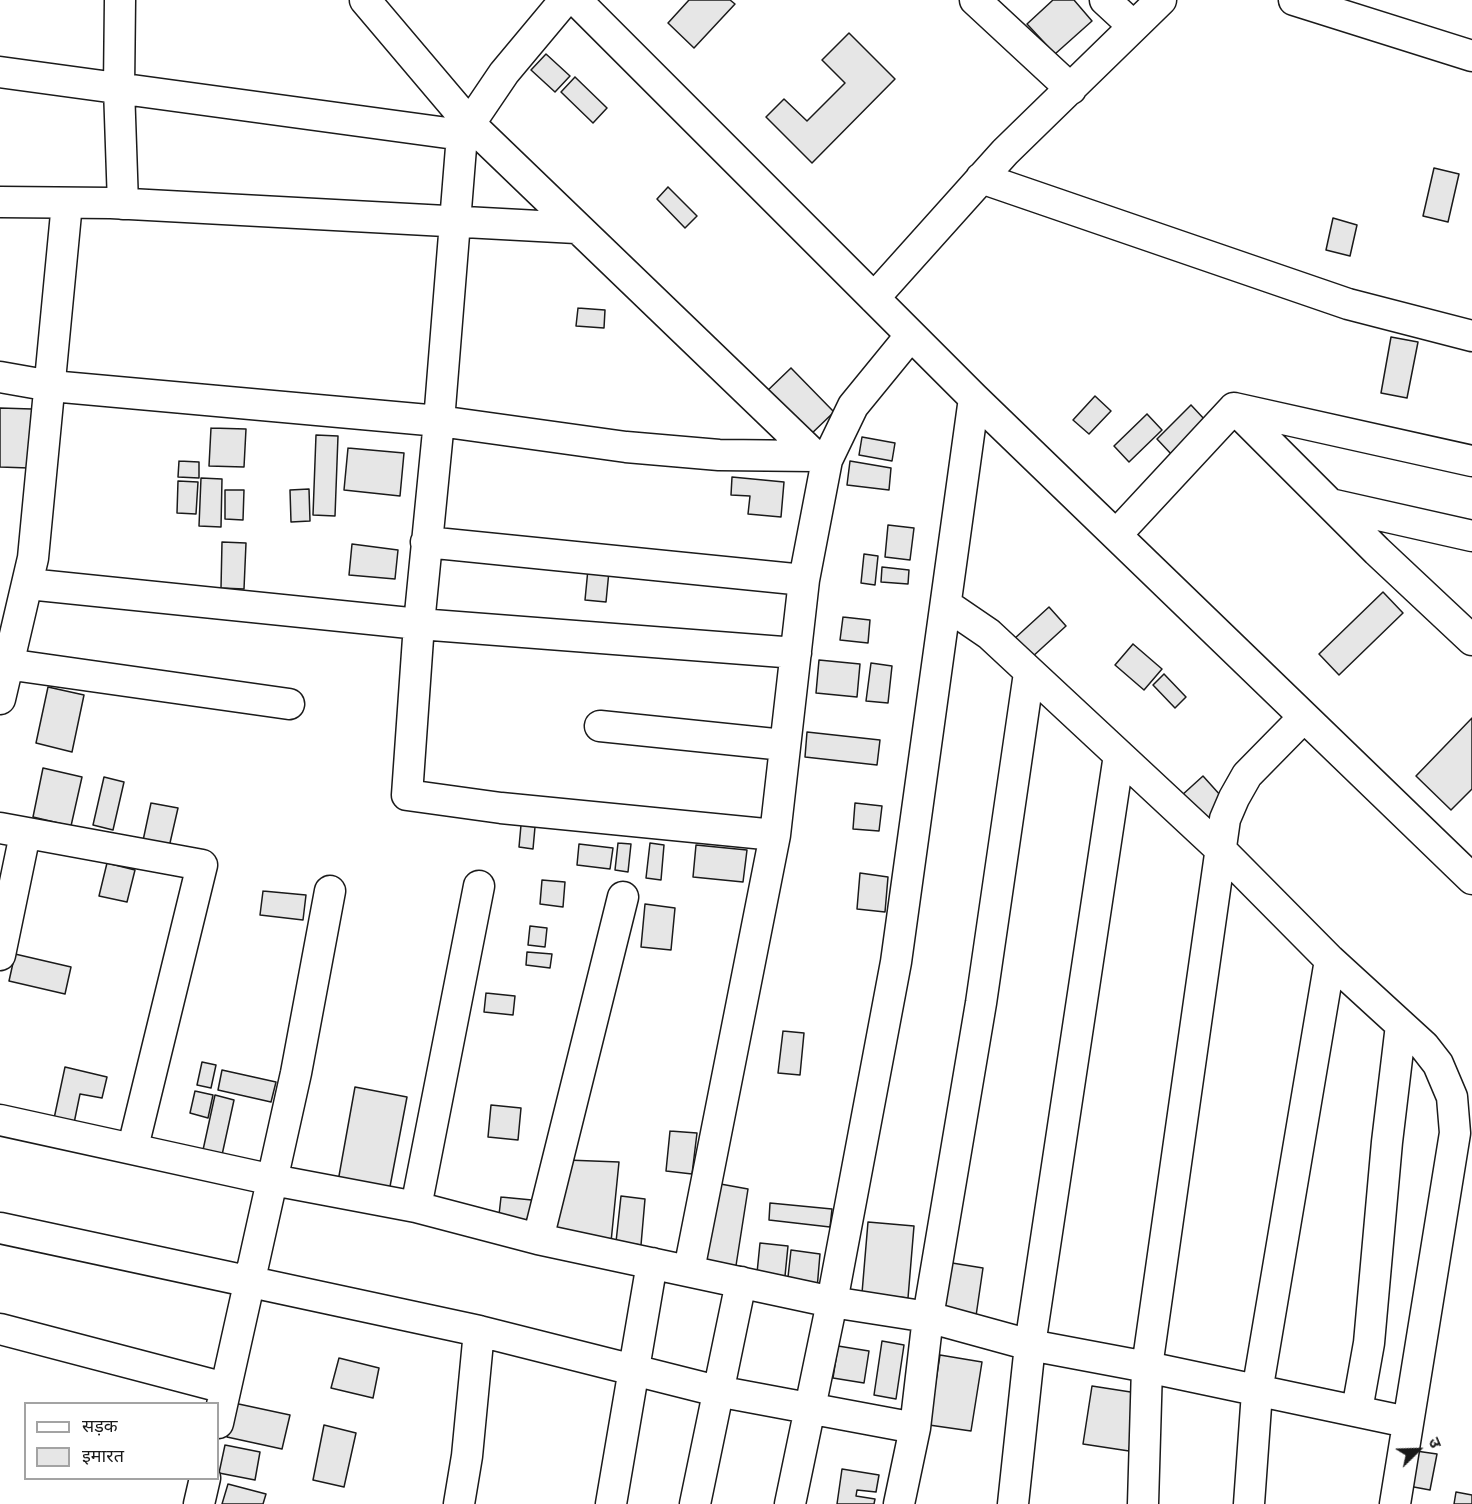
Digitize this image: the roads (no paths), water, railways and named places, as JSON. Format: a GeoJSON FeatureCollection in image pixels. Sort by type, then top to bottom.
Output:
{"type":"FeatureCollection","features":[{"type":"Feature","properties":{"kind":"street"},"geometry":{"type":"LineString","coordinates":[[120,0],[119,88],[123,204]]}},
{"type":"Feature","properties":{"kind":"street"},"geometry":{"type":"LineString","coordinates":[[365,0],[466,129],[576,228],[821,458]]}},
{"type":"Feature","properties":{"kind":"street"},"geometry":{"type":"LineString","coordinates":[[565,0],[504,73],[466,129],[455,221],[439,421],[426,542],[407,795],[501,808],[775,835]]}},
{"type":"Feature","properties":{"kind":"street"},"geometry":{"type":"LineString","coordinates":[[576,0],[974,398],[1472,879]]}},
{"type":"Feature","properties":{"kind":"street"},"geometry":{"type":"LineString","coordinates":[[975,0],[1071,89]]}},
{"type":"Feature","properties":{"kind":"street"},"geometry":{"type":"LineString","coordinates":[[1105,0],[1132,26]]}},
{"type":"Feature","properties":{"kind":"street"},"geometry":{"type":"LineString","coordinates":[[874,298],[981,178],[1132,26],[1161,0]]}},
{"type":"Feature","properties":{"kind":"street"},"geometry":{"type":"LineString","coordinates":[[1294,0],[1472,56]]}},
{"type":"Feature","properties":{"kind":"street"},"geometry":{"type":"LineString","coordinates":[[0,72],[466,129]]}},
{"type":"Feature","properties":{"kind":"street"},"geometry":{"type":"LineString","coordinates":[[981,178],[1347,304],[1472,336]]}},
{"type":"Feature","properties":{"kind":"street"},"geometry":{"type":"LineString","coordinates":[[0,202],[123,204],[576,228]]}},
{"type":"Feature","properties":{"kind":"street"},"geometry":{"type":"LineString","coordinates":[[0,699],[5,664],[28,584],[33,558],[67,203]]}},
{"type":"Feature","properties":{"kind":"street"},"geometry":{"type":"LineString","coordinates":[[689,1270],[775,835],[804,580],[821,458],[853,406],[911,335]]}},
{"type":"Feature","properties":{"kind":"street"},"geometry":{"type":"LineString","coordinates":[[0,376],[51,386],[439,421],[626,447],[719,455],[821,458]]}},
{"type":"Feature","properties":{"kind":"street"},"geometry":{"type":"LineString","coordinates":[[790,1504],[832,1302],[896,962],[948,606],[974,398]]}},
{"type":"Feature","properties":{"kind":"street"},"geometry":{"type":"LineString","coordinates":[[1116,536],[1234,408]]}},
{"type":"Feature","properties":{"kind":"street"},"geometry":{"type":"LineString","coordinates":[[1234,408],[1472,461]]}},
{"type":"Feature","properties":{"kind":"street"},"geometry":{"type":"LineString","coordinates":[[1234,408],[1472,640]]}},
{"type":"Feature","properties":{"kind":"street"},"geometry":{"type":"LineString","coordinates":[[1330,504],[1472,536]]}},
{"type":"Feature","properties":{"kind":"street"},"geometry":{"type":"LineString","coordinates":[[426,542],[804,580]]}},
{"type":"Feature","properties":{"kind":"street"},"geometry":{"type":"LineString","coordinates":[[28,584],[419,624],[796,653]]}},
{"type":"Feature","properties":{"kind":"street"},"geometry":{"type":"LineString","coordinates":[[1428,599],[1472,608]]}},
{"type":"Feature","properties":{"kind":"street"},"geometry":{"type":"LineString","coordinates":[[948,606],[989,634],[1221,850],[1330,960],[1424,1046],[1438,1064],[1452,1097],[1455,1133],[1395,1504]]}},
{"type":"Feature","properties":{"kind":"street"},"geometry":{"type":"LineString","coordinates":[[5,664],[289,704]]}},
{"type":"Feature","properties":{"kind":"street"},"geometry":{"type":"LineString","coordinates":[[899,1504],[915,1428],[928,1317],[981,1003],[1029,673]]}},
{"type":"Feature","properties":{"kind":"street"},"geometry":{"type":"LineString","coordinates":[[1143,1504],[1147,1367],[1226,819],[1234,798],[1247,775],[1303,718]]}},
{"type":"Feature","properties":{"kind":"street"},"geometry":{"type":"LineString","coordinates":[[600,726],[784,745]]}},
{"type":"Feature","properties":{"kind":"street"},"geometry":{"type":"LineString","coordinates":[[1013,1504],[1030,1345],[1119,755]]}},
{"type":"Feature","properties":{"kind":"street"},"geometry":{"type":"LineString","coordinates":[[0,955],[13,831],[202,865],[133,1147]]}},
{"type":"Feature","properties":{"kind":"street"},"geometry":{"type":"LineString","coordinates":[[416,1207],[479,886]]}},
{"type":"Feature","properties":{"kind":"street"},"geometry":{"type":"LineString","coordinates":[[219,1418],[273,1180],[330,891]]}},
{"type":"Feature","properties":{"kind":"street"},"geometry":{"type":"LineString","coordinates":[[537,1239],[623,897]]}},
{"type":"Feature","properties":{"kind":"street"},"geometry":{"type":"LineString","coordinates":[[1249,1504],[1257,1392],[1330,960]]}},
{"type":"Feature","properties":{"kind":"street"},"geometry":{"type":"LineString","coordinates":[[1357,1410],[1369,1343],[1387,1142],[1401,1025]]}},
{"type":"Feature","properties":{"kind":"street"},"geometry":{"type":"LineString","coordinates":[[0,1120],[133,1147],[273,1180],[416,1207],[537,1239],[832,1302],[928,1317],[1030,1345],[1147,1367],[1407,1422]]}},
{"type":"Feature","properties":{"kind":"street"},"geometry":{"type":"LineString","coordinates":[[0,1228],[479,1331],[717,1391],[915,1428]]}},
{"type":"Feature","properties":{"kind":"street"},"geometry":{"type":"LineString","coordinates":[[611,1504],[652,1263]]}},
{"type":"Feature","properties":{"kind":"street"},"geometry":{"type":"LineString","coordinates":[[695,1504],[741,1282]]}},
{"type":"Feature","properties":{"kind":"street"},"geometry":{"type":"LineString","coordinates":[[0,1329],[225,1388]]}},
{"type":"Feature","properties":{"kind":"street"},"geometry":{"type":"LineString","coordinates":[[459,1504],[467,1456],[479,1331]]}},
{"type":"Feature","properties":{"kind":"street"},"geometry":{"type":"LineString","coordinates":[[199,1504],[205,1480]]}}]}
